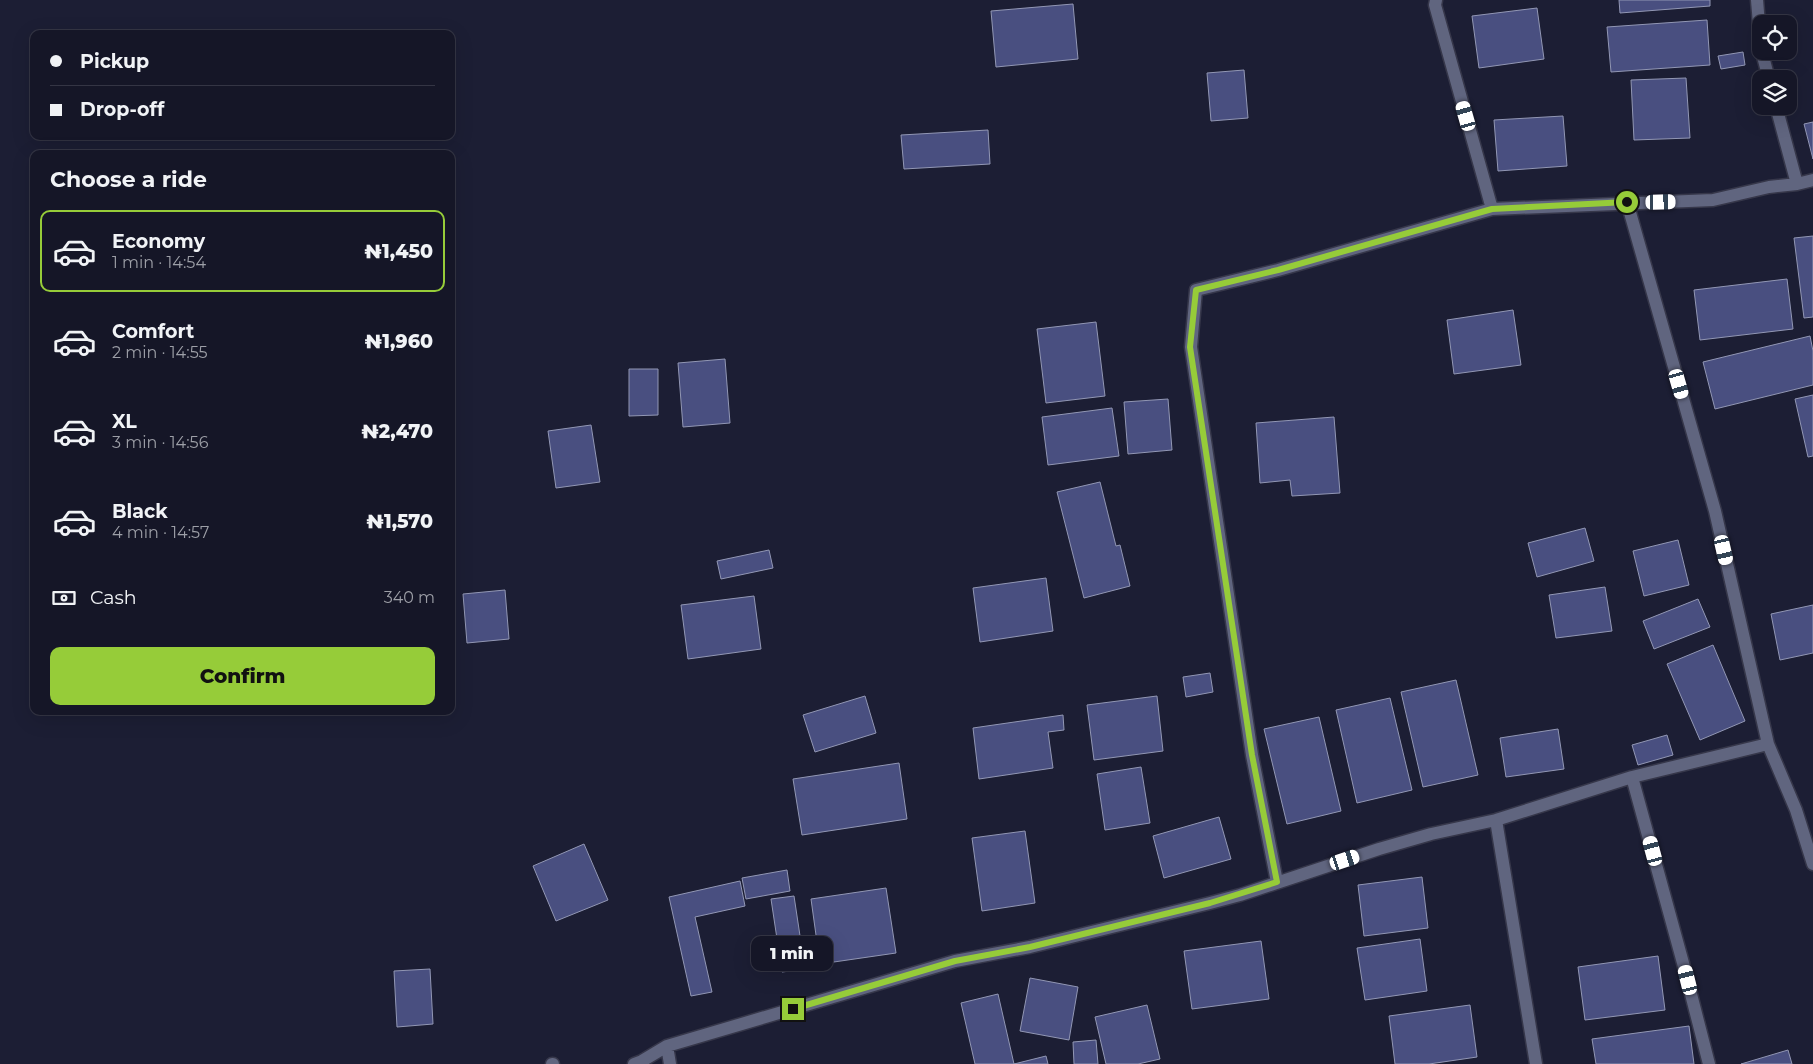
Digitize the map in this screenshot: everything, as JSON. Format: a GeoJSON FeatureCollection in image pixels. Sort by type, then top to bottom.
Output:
{"type":"FeatureCollection","features":[{"type":"Feature","properties":{"kind":"street"},"geometry":{"type":"LineString","coordinates":[[1436,0],[1435,4],[1492,209]]}},
{"type":"Feature","properties":{"kind":"street"},"geometry":{"type":"LineString","coordinates":[[1757,0],[1760,49],[1766,70]]}},
{"type":"Feature","properties":{"kind":"street"},"geometry":{"type":"LineString","coordinates":[[1778,115],[1797,184]]}},
{"type":"Feature","properties":{"kind":"street"},"geometry":{"type":"LineString","coordinates":[[1277,882],[1252,755],[1190,347],[1196,290],[1278,270],[1492,209],[1627,202],[1713,200],[1813,180]]}},
{"type":"Feature","properties":{"kind":"street"},"geometry":{"type":"LineString","coordinates":[[1627,202],[1715,512],[1768,744],[1796,810],[1813,864]]}},
{"type":"Feature","properties":{"kind":"street"},"geometry":{"type":"LineString","coordinates":[[634,1064],[667,1046],[955,961],[1030,947],[1210,903],[1431,834],[1496,820],[1632,777],[1768,744]]}},
{"type":"Feature","properties":{"kind":"street"},"geometry":{"type":"LineString","coordinates":[[1632,777],[1684,963],[1709,1064]]}},
{"type":"Feature","properties":{"kind":"street"},"geometry":{"type":"LineString","coordinates":[[1496,820],[1536,1064]]}},
{"type":"Feature","properties":{"kind":"street"},"geometry":{"type":"LineString","coordinates":[[667,1046],[670,1064]]}},
{"type":"Feature","properties":{"kind":"building"},"geometry":{"type":"Polygon","coordinates":[[[1619,0],[1710,0],[1710,6],[1620,13],[1619,0]]]}},
{"type":"Feature","properties":{"kind":"building"},"geometry":{"type":"Polygon","coordinates":[[[1073,4],[1078,59],[996,67],[991,11],[1073,4]]]}},
{"type":"Feature","properties":{"kind":"building"},"geometry":{"type":"Polygon","coordinates":[[[1537,8],[1544,59],[1479,68],[1472,16],[1537,8]]]}},
{"type":"Feature","properties":{"kind":"building"},"geometry":{"type":"Polygon","coordinates":[[[1707,20],[1710,65],[1611,72],[1607,27],[1707,20]]]}},
{"type":"Feature","properties":{"kind":"building"},"geometry":{"type":"Polygon","coordinates":[[[1743,52],[1745,65],[1721,69],[1718,56],[1743,52]]]}},
{"type":"Feature","properties":{"kind":"building"},"geometry":{"type":"Polygon","coordinates":[[[1244,70],[1248,118],[1211,121],[1207,73],[1244,70]]]}},
{"type":"Feature","properties":{"kind":"building"},"geometry":{"type":"Polygon","coordinates":[[[1686,78],[1690,138],[1634,140],[1631,80],[1686,78]]]}},
{"type":"Feature","properties":{"kind":"building"},"geometry":{"type":"Polygon","coordinates":[[[1563,116],[1567,166],[1498,171],[1494,120],[1563,116]]]}},
{"type":"Feature","properties":{"kind":"building"},"geometry":{"type":"Polygon","coordinates":[[[1813,122],[1813,159],[1804,124],[1813,122]]]}},
{"type":"Feature","properties":{"kind":"building"},"geometry":{"type":"Polygon","coordinates":[[[988,130],[990,164],[904,169],[901,135],[988,130]]]}},
{"type":"Feature","properties":{"kind":"building"},"geometry":{"type":"Polygon","coordinates":[[[1813,236],[1813,317],[1804,318],[1794,238],[1813,236]]]}},
{"type":"Feature","properties":{"kind":"building"},"geometry":{"type":"Polygon","coordinates":[[[1787,279],[1793,329],[1700,340],[1694,290],[1787,279]]]}},
{"type":"Feature","properties":{"kind":"building"},"geometry":{"type":"Polygon","coordinates":[[[1513,310],[1521,365],[1454,374],[1447,320],[1513,310]]]}},
{"type":"Feature","properties":{"kind":"building"},"geometry":{"type":"Polygon","coordinates":[[[1096,322],[1105,396],[1046,403],[1037,329],[1096,322]]]}},
{"type":"Feature","properties":{"kind":"building"},"geometry":{"type":"Polygon","coordinates":[[[1810,336],[1813,351],[1813,385],[1715,409],[1703,362],[1810,336]]]}},
{"type":"Feature","properties":{"kind":"building"},"geometry":{"type":"Polygon","coordinates":[[[725,359],[730,423],[683,427],[678,363],[725,359]]]}},
{"type":"Feature","properties":{"kind":"building"},"geometry":{"type":"Polygon","coordinates":[[[629,369],[658,369],[658,415],[629,416],[629,369]]]}},
{"type":"Feature","properties":{"kind":"building"},"geometry":{"type":"Polygon","coordinates":[[[1813,395],[1813,456],[1808,457],[1795,399],[1813,395]]]}},
{"type":"Feature","properties":{"kind":"building"},"geometry":{"type":"Polygon","coordinates":[[[1168,399],[1172,450],[1128,454],[1124,402],[1168,399]]]}},
{"type":"Feature","properties":{"kind":"building"},"geometry":{"type":"Polygon","coordinates":[[[1112,408],[1119,456],[1048,465],[1042,417],[1112,408]]]}},
{"type":"Feature","properties":{"kind":"building"},"geometry":{"type":"Polygon","coordinates":[[[1334,417],[1340,493],[1292,496],[1290,480],[1260,483],[1256,423],[1334,417]]]}},
{"type":"Feature","properties":{"kind":"building"},"geometry":{"type":"Polygon","coordinates":[[[591,425],[600,482],[556,488],[548,431],[591,425]]]}},
{"type":"Feature","properties":{"kind":"building"},"geometry":{"type":"Polygon","coordinates":[[[1100,482],[1116,546],[1120,545],[1130,586],[1084,598],[1057,492],[1100,482]]]}},
{"type":"Feature","properties":{"kind":"building"},"geometry":{"type":"Polygon","coordinates":[[[1585,528],[1594,561],[1537,577],[1528,543],[1585,528]]]}},
{"type":"Feature","properties":{"kind":"building"},"geometry":{"type":"Polygon","coordinates":[[[1678,540],[1689,585],[1644,596],[1633,551],[1678,540]]]}},
{"type":"Feature","properties":{"kind":"building"},"geometry":{"type":"Polygon","coordinates":[[[769,550],[773,568],[721,579],[717,561],[769,550]]]}},
{"type":"Feature","properties":{"kind":"building"},"geometry":{"type":"Polygon","coordinates":[[[1046,578],[1053,631],[980,642],[973,588],[1046,578]]]}},
{"type":"Feature","properties":{"kind":"building"},"geometry":{"type":"Polygon","coordinates":[[[1605,587],[1612,631],[1556,638],[1549,595],[1605,587]]]}},
{"type":"Feature","properties":{"kind":"building"},"geometry":{"type":"Polygon","coordinates":[[[505,590],[509,639],[467,643],[463,594],[505,590]]]}},
{"type":"Feature","properties":{"kind":"building"},"geometry":{"type":"Polygon","coordinates":[[[754,596],[761,649],[688,659],[681,605],[754,596]]]}},
{"type":"Feature","properties":{"kind":"building"},"geometry":{"type":"Polygon","coordinates":[[[1698,599],[1710,627],[1654,649],[1643,621],[1698,599]]]}},
{"type":"Feature","properties":{"kind":"building"},"geometry":{"type":"Polygon","coordinates":[[[1813,605],[1813,653],[1780,660],[1771,614],[1813,605]]]}},
{"type":"Feature","properties":{"kind":"building"},"geometry":{"type":"Polygon","coordinates":[[[1713,645],[1745,721],[1700,740],[1667,664],[1713,645]]]}},
{"type":"Feature","properties":{"kind":"building"},"geometry":{"type":"Polygon","coordinates":[[[1210,673],[1213,692],[1186,697],[1183,677],[1210,673]]]}},
{"type":"Feature","properties":{"kind":"building"},"geometry":{"type":"Polygon","coordinates":[[[1456,680],[1478,775],[1423,787],[1401,692],[1456,680]]]}},
{"type":"Feature","properties":{"kind":"building"},"geometry":{"type":"Polygon","coordinates":[[[865,696],[876,733],[815,752],[803,715],[865,696]]]}},
{"type":"Feature","properties":{"kind":"building"},"geometry":{"type":"Polygon","coordinates":[[[1157,696],[1163,751],[1094,760],[1087,705],[1157,696]]]}},
{"type":"Feature","properties":{"kind":"building"},"geometry":{"type":"Polygon","coordinates":[[[1390,698],[1412,790],[1357,803],[1336,710],[1390,698]]]}},
{"type":"Feature","properties":{"kind":"building"},"geometry":{"type":"Polygon","coordinates":[[[1063,715],[1064,730],[1048,732],[1053,768],[979,779],[973,728],[1063,715]]]}},
{"type":"Feature","properties":{"kind":"building"},"geometry":{"type":"Polygon","coordinates":[[[1319,717],[1341,811],[1287,824],[1264,729],[1319,717]]]}},
{"type":"Feature","properties":{"kind":"building"},"geometry":{"type":"Polygon","coordinates":[[[1558,729],[1564,769],[1506,777],[1500,738],[1558,729]]]}},
{"type":"Feature","properties":{"kind":"building"},"geometry":{"type":"Polygon","coordinates":[[[1667,735],[1673,755],[1638,765],[1632,745],[1667,735]]]}},
{"type":"Feature","properties":{"kind":"building"},"geometry":{"type":"Polygon","coordinates":[[[899,763],[907,819],[802,835],[793,779],[899,763]]]}},
{"type":"Feature","properties":{"kind":"building"},"geometry":{"type":"Polygon","coordinates":[[[1141,767],[1150,823],[1105,830],[1097,774],[1141,767]]]}},
{"type":"Feature","properties":{"kind":"building"},"geometry":{"type":"Polygon","coordinates":[[[1219,817],[1231,859],[1164,878],[1153,836],[1219,817]]]}},
{"type":"Feature","properties":{"kind":"building"},"geometry":{"type":"Polygon","coordinates":[[[1025,831],[1035,903],[982,911],[972,838],[1025,831]]]}},
{"type":"Feature","properties":{"kind":"building"},"geometry":{"type":"Polygon","coordinates":[[[584,844],[608,900],[556,921],[533,866],[584,844]]]}},
{"type":"Feature","properties":{"kind":"building"},"geometry":{"type":"Polygon","coordinates":[[[787,870],[790,891],[746,899],[742,878],[787,870]]]}},
{"type":"Feature","properties":{"kind":"building"},"geometry":{"type":"Polygon","coordinates":[[[1422,877],[1428,928],[1364,936],[1358,885],[1422,877]]]}},
{"type":"Feature","properties":{"kind":"building"},"geometry":{"type":"Polygon","coordinates":[[[740,881],[745,906],[695,917],[712,992],[691,996],[669,897],[740,881]]]}},
{"type":"Feature","properties":{"kind":"building"},"geometry":{"type":"Polygon","coordinates":[[[886,888],[896,953],[820,964],[811,899],[886,888]]]}},
{"type":"Feature","properties":{"kind":"building"},"geometry":{"type":"Polygon","coordinates":[[[794,896],[805,969],[782,972],[771,899],[794,896]]]}},
{"type":"Feature","properties":{"kind":"building"},"geometry":{"type":"Polygon","coordinates":[[[1420,939],[1427,991],[1365,1000],[1357,948],[1420,939]]]}},
{"type":"Feature","properties":{"kind":"building"},"geometry":{"type":"Polygon","coordinates":[[[1261,941],[1269,999],[1192,1009],[1184,951],[1261,941]]]}},
{"type":"Feature","properties":{"kind":"building"},"geometry":{"type":"Polygon","coordinates":[[[1658,956],[1665,1010],[1585,1020],[1578,967],[1658,956]]]}},
{"type":"Feature","properties":{"kind":"building"},"geometry":{"type":"Polygon","coordinates":[[[430,969],[433,1024],[397,1027],[394,971],[430,969]]]}},
{"type":"Feature","properties":{"kind":"building"},"geometry":{"type":"Polygon","coordinates":[[[1030,978],[1078,987],[1069,1040],[1020,1031],[1030,978]]]}},
{"type":"Feature","properties":{"kind":"building"},"geometry":{"type":"Polygon","coordinates":[[[998,994],[1014,1064],[975,1064],[961,1003],[998,994]]]}},
{"type":"Feature","properties":{"kind":"building"},"geometry":{"type":"Polygon","coordinates":[[[1147,1005],[1160,1059],[1138,1064],[1106,1064],[1095,1017],[1147,1005]]]}},
{"type":"Feature","properties":{"kind":"building"},"geometry":{"type":"Polygon","coordinates":[[[1470,1005],[1477,1057],[1429,1064],[1395,1064],[1389,1016],[1470,1005]]]}},
{"type":"Feature","properties":{"kind":"building"},"geometry":{"type":"Polygon","coordinates":[[[1689,1026],[1694,1064],[1596,1064],[1592,1039],[1689,1026]]]}},
{"type":"Feature","properties":{"kind":"building"},"geometry":{"type":"Polygon","coordinates":[[[1096,1040],[1098,1064],[1074,1064],[1073,1042],[1096,1040]]]}},
{"type":"Feature","properties":{"kind":"building"},"geometry":{"type":"Polygon","coordinates":[[[1788,1050],[1792,1064],[1741,1064],[1788,1050]]]}},
{"type":"Feature","properties":{"kind":"building"},"geometry":{"type":"Polygon","coordinates":[[[1046,1056],[1048,1064],[1014,1064],[1046,1056]]]}},
{"type":"Feature","properties":{"kind":"route"},"geometry":{"type":"LineString","coordinates":[[793,1009],[955,961],[1030,947],[1210,903],[1277,882],[1252,755],[1190,347],[1196,290],[1278,270],[1492,209],[1627,202]]}}]}
